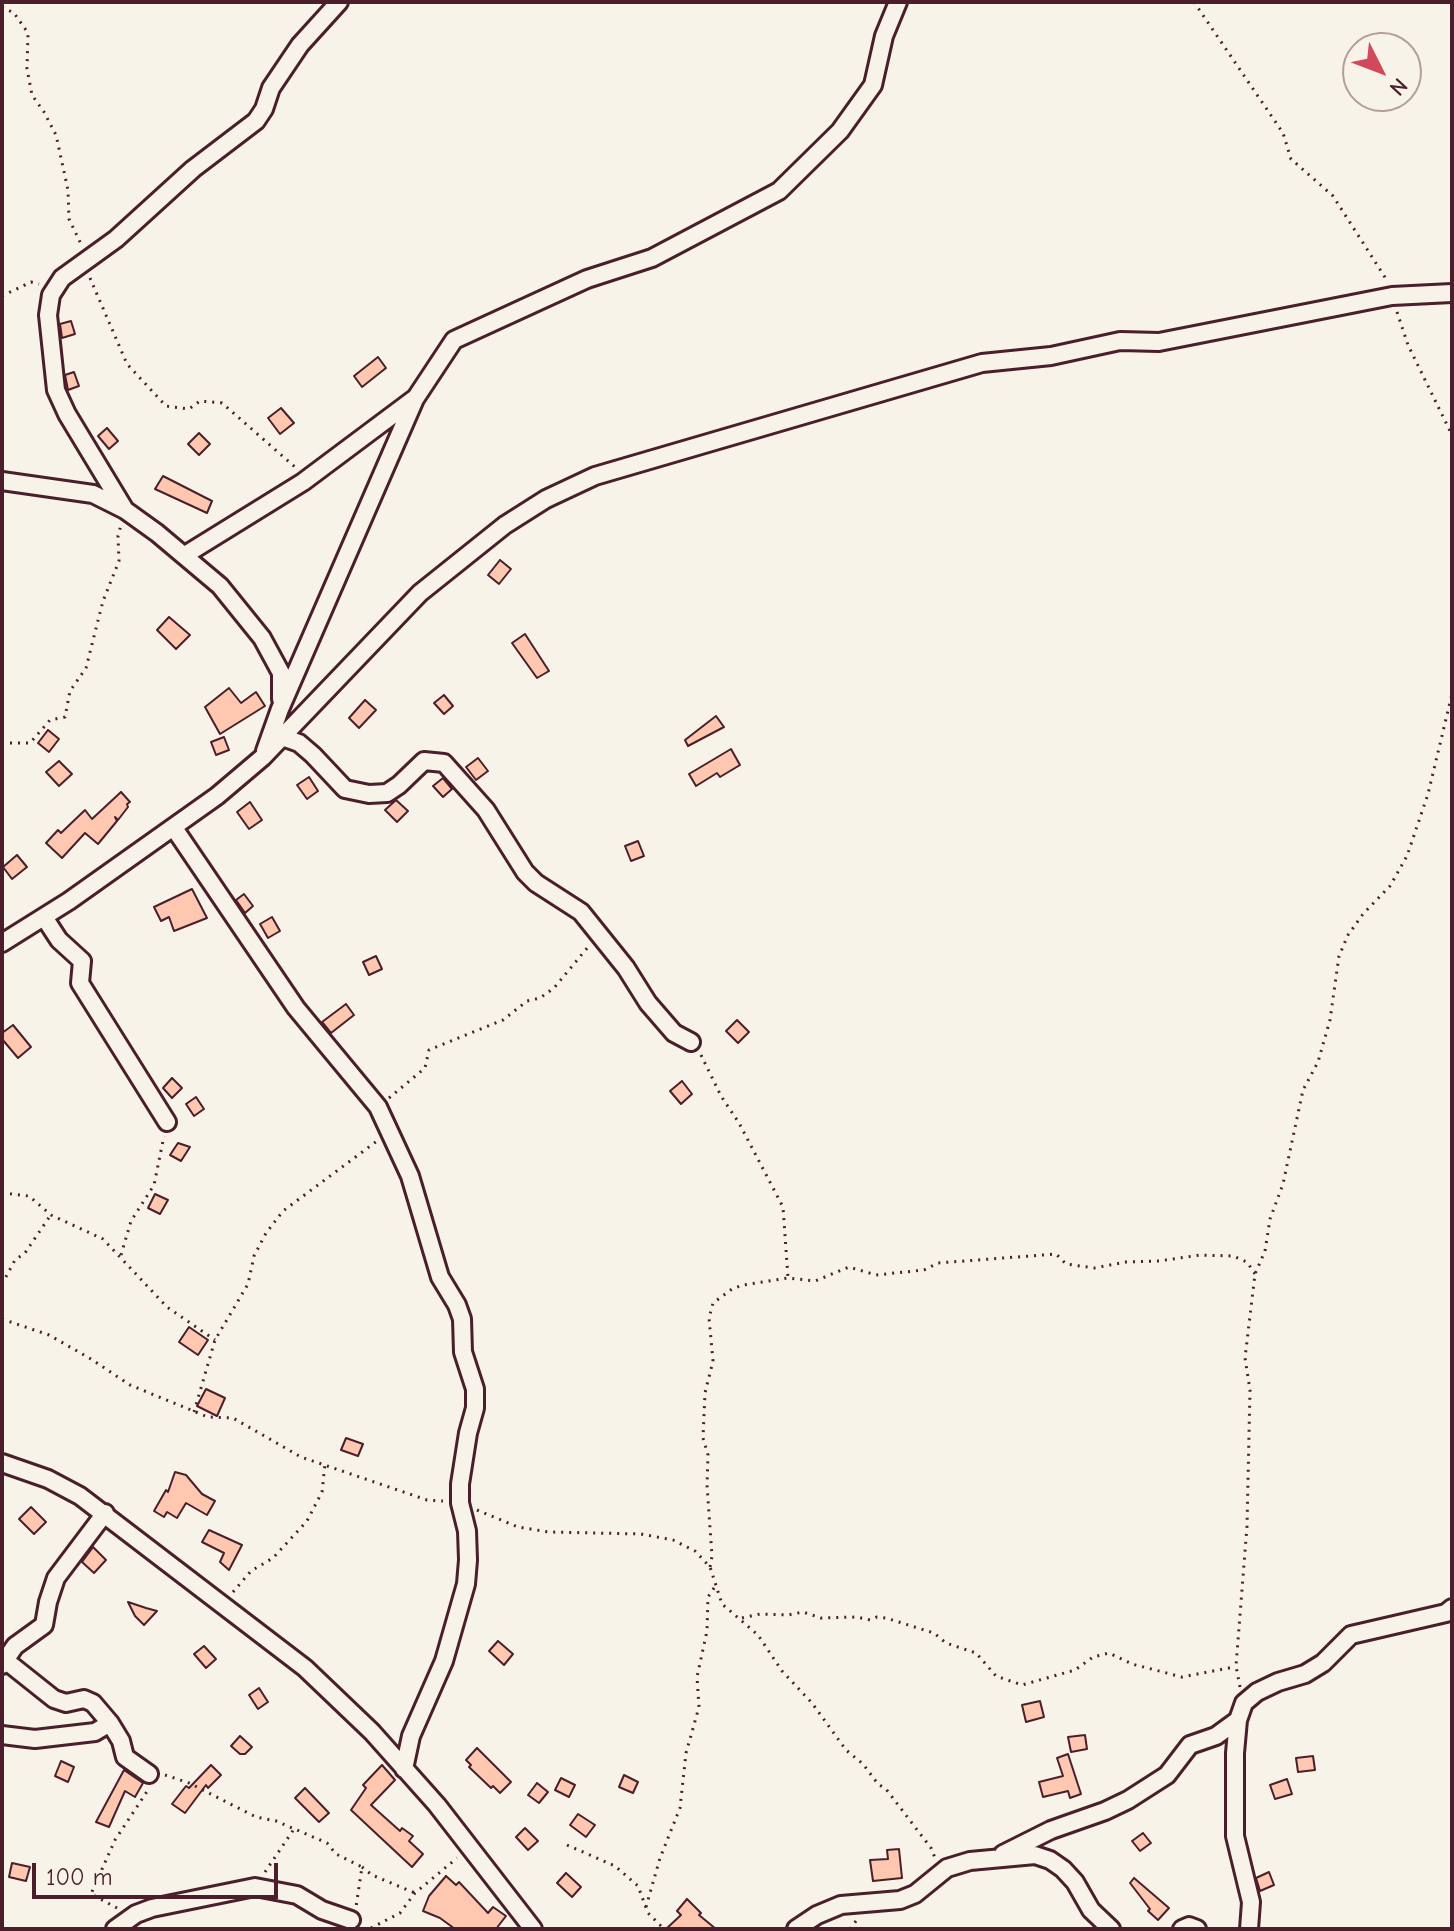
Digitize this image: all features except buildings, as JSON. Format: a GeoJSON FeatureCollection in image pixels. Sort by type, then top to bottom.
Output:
{"type":"FeatureCollection","features":[{"type":"Feature","properties":{"kind":"street"},"geometry":{"type":"LineString","coordinates":[[125,510],[67,414],[56,390],[48,315],[51,295],[62,278],[134,224],[193,169],[256,121],[271,88],[300,45],[339,2]]}},
{"type":"Feature","properties":{"kind":"street"},"geometry":{"type":"LineString","coordinates":[[263,757],[280,709],[415,399],[454,340],[587,279],[652,258],[779,191],[840,131],[873,85],[884,36],[898,2]]}},
{"type":"Feature","properties":{"kind":"street"},"geometry":{"type":"LineString","coordinates":[[2,943],[217,796],[263,757],[420,593],[505,525],[546,499],[595,476],[982,363],[1051,356],[1120,341],[1159,342],[1392,296],[1452,293]]}},
{"type":"Feature","properties":{"kind":"street"},"geometry":{"type":"LineString","coordinates":[[185,555],[303,482],[415,399]]}},
{"type":"Feature","properties":{"kind":"street"},"geometry":{"type":"LineString","coordinates":[[2,481],[93,494],[125,510],[185,555],[220,586],[262,638],[281,673],[280,709]]}},
{"type":"Feature","properties":{"kind":"street"},"geometry":{"type":"LineString","coordinates":[[282,737],[299,743],[345,789],[369,794],[387,793],[424,761],[444,763],[486,810],[525,872],[536,883],[581,912],[626,968],[648,1003],[674,1033],[691,1042]]}},
{"type":"Feature","properties":{"kind":"street"},"geometry":{"type":"LineString","coordinates":[[174,828],[296,1008],[378,1107],[410,1176],[440,1277],[462,1319],[463,1352],[475,1389],[475,1408],[463,1459],[460,1503],[467,1531],[466,1584],[444,1661],[411,1736],[404,1769]]}},
{"type":"Feature","properties":{"kind":"street"},"geometry":{"type":"LineString","coordinates":[[44,917],[59,940],[82,961],[80,983],[167,1122]]}},
{"type":"Feature","properties":{"kind":"street"},"geometry":{"type":"LineString","coordinates":[[2,1463],[48,1479],[80,1496],[305,1668],[372,1732],[437,1805],[533,1929]]}},
{"type":"Feature","properties":{"kind":"street"},"geometry":{"type":"LineString","coordinates":[[105,1513],[56,1578],[44,1625],[15,1646],[4,1662],[54,1699],[66,1703],[84,1699],[93,1703],[121,1741],[125,1757],[152,1782]]}},
{"type":"Feature","properties":{"kind":"street"},"geometry":{"type":"LineString","coordinates":[[1249,1929],[1251,1902],[1235,1836],[1238,1720],[1244,1703],[1268,1687],[1305,1674],[1323,1663],[1351,1635],[1446,1613],[1452,1608]]}},
{"type":"Feature","properties":{"kind":"street"},"geometry":{"type":"LineString","coordinates":[[993,1859],[1051,1830],[1128,1800],[1167,1775],[1190,1745],[1216,1736],[1238,1720]]}},
{"type":"Feature","properties":{"kind":"street"},"geometry":{"type":"LineString","coordinates":[[2,1735],[35,1739],[95,1732],[110,1723]]}},
{"type":"Feature","properties":{"kind":"street"},"geometry":{"type":"LineString","coordinates":[[796,1929],[817,1915],[841,1905],[900,1900],[915,1894],[947,1868],[1035,1855],[1050,1860],[1075,1882],[1091,1910],[1111,1929]]}},
{"type":"Feature","properties":{"kind":"street"},"geometry":{"type":"LineString","coordinates":[[122,1924],[152,1908],[255,1887],[297,1895],[322,1910],[351,1920]]}},
{"type":"Feature","properties":{"kind":"street"},"geometry":{"type":"LineString","coordinates":[[1182,1929],[1189,1926],[1197,1929]]}},
{"type":"Feature","properties":{"kind":"path"},"geometry":{"type":"LineString","coordinates":[[1194,2],[1283,133],[1291,159],[1333,196],[1391,285],[1408,345],[1452,435]]}},
{"type":"Feature","properties":{"kind":"path"},"geometry":{"type":"LineString","coordinates":[[2,7],[14,13],[28,33],[27,69],[32,95],[56,135],[68,190],[69,219],[88,258],[89,275],[127,364],[166,406],[189,409],[200,401],[222,403],[295,466],[303,482]]}},
{"type":"Feature","properties":{"kind":"path"},"geometry":{"type":"LineString","coordinates":[[2,296],[31,282],[41,285],[62,278]]}},
{"type":"Feature","properties":{"kind":"path"},"geometry":{"type":"LineString","coordinates":[[2,743],[30,743],[50,720],[65,717],[70,691],[86,668],[103,601],[119,561],[118,536],[125,510]]}},
{"type":"Feature","properties":{"kind":"path"},"geometry":{"type":"LineString","coordinates":[[1244,1703],[1236,1666],[1240,1644],[1248,1492],[1250,1390],[1245,1358],[1255,1274],[1265,1251],[1270,1219],[1283,1184],[1303,1090],[1318,1062],[1330,1020],[1339,956],[1348,935],[1390,886],[1407,856],[1428,794],[1452,694]]}},
{"type":"Feature","properties":{"kind":"path"},"geometry":{"type":"LineString","coordinates":[[378,1107],[425,1068],[429,1050],[503,1020],[527,1001],[540,998],[554,988],[599,935]]}},
{"type":"Feature","properties":{"kind":"path"},"geometry":{"type":"LineString","coordinates":[[691,1042],[739,1123],[783,1207],[788,1278]]}},
{"type":"Feature","properties":{"kind":"path"},"geometry":{"type":"LineString","coordinates":[[121,1255],[131,1221],[154,1185],[167,1122]]}},
{"type":"Feature","properties":{"kind":"path"},"geometry":{"type":"LineString","coordinates":[[194,1412],[215,1340],[248,1284],[254,1256],[266,1233],[283,1211],[308,1190],[331,1178],[372,1147],[389,1129]]}},
{"type":"Feature","properties":{"kind":"path"},"geometry":{"type":"LineString","coordinates":[[2,1193],[29,1196],[51,1215],[103,1239],[167,1307],[215,1340]]}},
{"type":"Feature","properties":{"kind":"path"},"geometry":{"type":"LineString","coordinates":[[2,1284],[15,1260],[25,1253],[51,1215]]}},
{"type":"Feature","properties":{"kind":"path"},"geometry":{"type":"LineString","coordinates":[[710,1567],[708,1455],[703,1438],[705,1393],[713,1361],[710,1310],[724,1295],[743,1285],[788,1278],[815,1281],[849,1267],[876,1275],[924,1270],[938,1263],[1056,1254],[1066,1264],[1094,1268],[1200,1255],[1233,1256],[1247,1262],[1255,1274]]}},
{"type":"Feature","properties":{"kind":"path"},"geometry":{"type":"LineString","coordinates":[[2,1319],[49,1335],[130,1385],[208,1417],[233,1418],[301,1457],[427,1500],[460,1503],[518,1527],[549,1532],[641,1534],[673,1540],[695,1551],[710,1567],[722,1604],[733,1615],[742,1618],[758,1635],[782,1671],[812,1703],[846,1750],[886,1789],[931,1848],[934,1857],[947,1868]]}},
{"type":"Feature","properties":{"kind":"path"},"geometry":{"type":"LineString","coordinates":[[223,1604],[251,1571],[273,1558],[307,1521],[322,1492],[325,1463]]}},
{"type":"Feature","properties":{"kind":"path"},"geometry":{"type":"LineString","coordinates":[[646,1907],[660,1858],[680,1808],[686,1753],[699,1707],[697,1677],[707,1631],[708,1597],[716,1585]]}},
{"type":"Feature","properties":{"kind":"path"},"geometry":{"type":"LineString","coordinates":[[742,1618],[803,1612],[821,1618],[886,1618],[934,1633],[946,1643],[976,1653],[996,1676],[1022,1685],[1075,1670],[1093,1657],[1109,1653],[1132,1664],[1182,1677],[1236,1666]]}},
{"type":"Feature","properties":{"kind":"path"},"geometry":{"type":"LineString","coordinates":[[152,1782],[167,1775]]}},
{"type":"Feature","properties":{"kind":"path"},"geometry":{"type":"LineString","coordinates":[[122,1924],[121,1910],[91,1894],[115,1840],[152,1782],[167,1775],[256,1817],[276,1821],[327,1843],[336,1854],[372,1875],[415,1893]]}},
{"type":"Feature","properties":{"kind":"path"},"geometry":{"type":"LineString","coordinates":[[255,1887],[294,1829]]}},
{"type":"Feature","properties":{"kind":"path"},"geometry":{"type":"LineString","coordinates":[[567,1845],[615,1866],[638,1886],[648,1913],[664,1929]]}},
{"type":"Feature","properties":{"kind":"path"},"geometry":{"type":"LineString","coordinates":[[371,1928],[400,1913],[415,1893],[470,1849]]}},
{"type":"Feature","properties":{"kind":"path"},"geometry":{"type":"LineString","coordinates":[[351,1920],[357,1906],[362,1867]]}}]}
